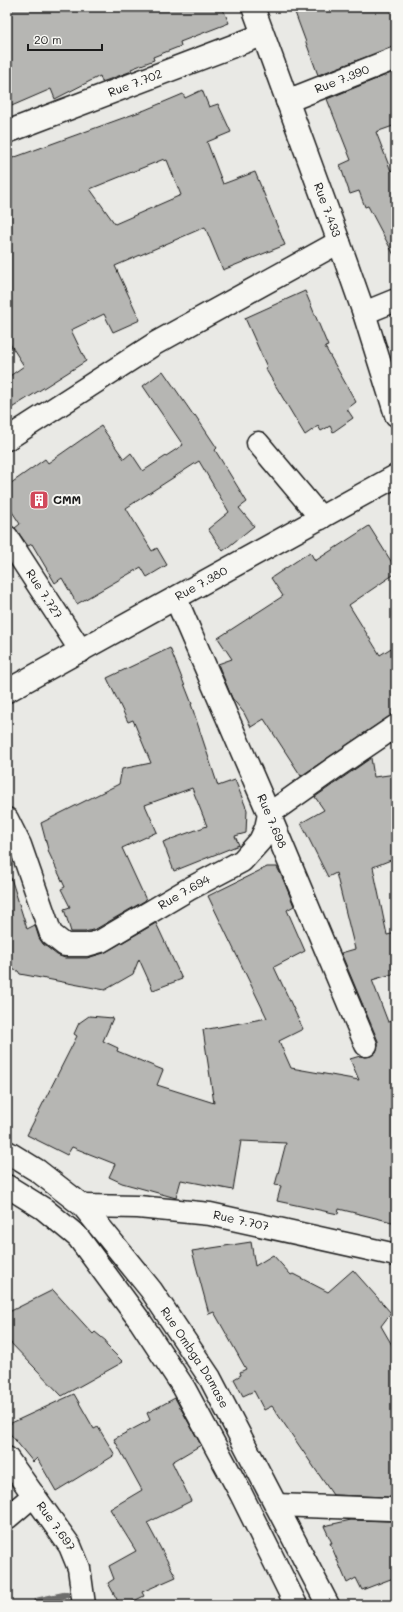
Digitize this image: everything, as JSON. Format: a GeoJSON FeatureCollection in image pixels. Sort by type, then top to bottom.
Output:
{"type":"FeatureCollection","features":[{"type":"Feature","properties":{"kind":"street","name":"Rue 7.433"},"geometry":{"type":"LineString","coordinates":[[253,7],[364,313],[396,415]]}},
{"type":"Feature","properties":{"kind":"street","name":"Rue 7.702"},"geometry":{"type":"LineString","coordinates":[[7,132],[262,35]]}},
{"type":"Feature","properties":{"kind":"street","name":"Rue 7.390"},"geometry":{"type":"LineString","coordinates":[[287,101],[396,58]]}},
{"type":"Feature","properties":{"kind":"street"},"geometry":{"type":"LineString","coordinates":[[7,439],[156,343],[339,242]]}},
{"type":"Feature","properties":{"kind":"street"},"geometry":{"type":"LineString","coordinates":[[364,313],[396,300]]}},
{"type":"Feature","properties":{"kind":"street"},"geometry":{"type":"LineString","coordinates":[[258,443],[321,518]]}},
{"type":"Feature","properties":{"kind":"street","name":"Rue 7.380"},"geometry":{"type":"LineString","coordinates":[[7,691],[176,599],[396,476]]}},
{"type":"Feature","properties":{"kind":"street","name":"Rue 7.727"},"geometry":{"type":"LineString","coordinates":[[7,537],[81,651]]}},
{"type":"Feature","properties":{"kind":"street","name":"Rue 7.698"},"geometry":{"type":"LineString","coordinates":[[176,599],[269,814],[366,1045]]}},
{"type":"Feature","properties":{"kind":"street"},"geometry":{"type":"LineString","coordinates":[[269,814],[396,726]]}},
{"type":"Feature","properties":{"kind":"street","name":"Rue 7.694"},"geometry":{"type":"LineString","coordinates":[[7,818],[20,845],[51,934],[65,945],[87,945],[101,941],[190,889],[242,861],[260,841],[266,828],[269,814]]}},
{"type":"Feature","properties":{"kind":"street","name":"Rue Ombga Damase"},"geometry":{"type":"LineString","coordinates":[[7,1152],[38,1171],[83,1206],[151,1290],[210,1378],[328,1605]]}},
{"type":"Feature","properties":{"kind":"street","name":"Rue Ombga Damase"},"geometry":{"type":"LineString","coordinates":[[7,1186],[44,1210],[78,1237],[140,1321],[184,1388],[241,1494],[296,1605]]}},
{"type":"Feature","properties":{"kind":"street","name":"Rue 7.707"},"geometry":{"type":"LineString","coordinates":[[83,1206],[138,1207],[210,1214],[396,1255]]}},
{"type":"Feature","properties":{"kind":"street","name":"Rue 7.697"},"geometry":{"type":"LineString","coordinates":[[7,1458],[70,1546],[79,1568],[84,1605]]}},
{"type":"Feature","properties":{"kind":"street"},"geometry":{"type":"LineString","coordinates":[[7,1518],[34,1495]]}},
{"type":"Feature","properties":{"kind":"street"},"geometry":{"type":"LineString","coordinates":[[276,1505],[389,1509]]}},
{"type":"Feature","properties":{"kind":"building"},"geometry":{"type":"Polygon","coordinates":[[[7,7],[222,7],[229,23],[180,42],[181,46],[153,57],[154,60],[131,69],[132,71],[102,82],[100,76],[55,99],[51,89],[7,108],[7,7]]]}},
{"type":"Feature","properties":{"kind":"building"},"geometry":{"type":"Polygon","coordinates":[[[293,7],[396,7],[396,46],[318,75],[293,7]]]}},
{"type":"Feature","properties":{"kind":"building"},"geometry":{"type":"Polygon","coordinates":[[[396,71],[396,125],[376,132],[391,171],[396,168],[396,259],[368,206],[365,207],[359,191],[350,194],[340,165],[351,160],[327,99],[396,71]]]}},
{"type":"Feature","properties":{"kind":"building"},"geometry":{"type":"Polygon","coordinates":[[[202,90],[209,107],[218,104],[231,132],[207,142],[223,184],[255,172],[285,245],[223,270],[205,227],[115,266],[140,320],[113,332],[104,314],[71,330],[86,361],[7,411],[7,378],[24,366],[7,339],[7,160],[145,110],[183,94],[185,98],[202,90]],[[164,159],[90,189],[115,224],[181,195],[167,160],[164,161],[164,159]]]}},
{"type":"Feature","properties":{"kind":"building"},"geometry":{"type":"Polygon","coordinates":[[[305,291],[328,346],[325,347],[356,402],[347,409],[353,418],[333,432],[330,426],[321,431],[318,426],[305,435],[265,368],[267,367],[245,318],[305,291]]]}},
{"type":"Feature","properties":{"kind":"building"},"geometry":{"type":"Polygon","coordinates":[[[163,371],[217,448],[215,450],[247,502],[239,508],[254,526],[223,551],[208,529],[229,512],[199,461],[126,508],[152,551],[157,548],[167,565],[147,577],[141,567],[77,604],[62,578],[55,583],[32,544],[28,546],[15,528],[20,524],[7,504],[7,486],[45,459],[48,463],[101,426],[124,459],[131,453],[143,471],[183,445],[143,386],[163,371]]]}},
{"type":"Feature","properties":{"kind":"building"},"geometry":{"type":"Polygon","coordinates":[[[369,526],[396,569],[396,573],[349,605],[380,655],[396,645],[396,712],[301,776],[264,719],[251,727],[244,713],[232,698],[218,664],[232,659],[218,638],[283,596],[271,578],[310,552],[315,561],[369,526]]]}},
{"type":"Feature","properties":{"kind":"building"},"geometry":{"type":"Polygon","coordinates":[[[170,648],[192,704],[218,786],[235,780],[247,810],[246,833],[235,836],[239,845],[174,871],[163,842],[207,826],[192,788],[145,805],[157,832],[122,848],[146,900],[96,929],[85,932],[71,932],[64,909],[70,907],[61,889],[65,887],[49,853],[41,823],[119,784],[122,769],[151,763],[133,720],[128,722],[107,678],[170,648]]]}},
{"type":"Feature","properties":{"kind":"building"},"geometry":{"type":"Polygon","coordinates":[[[371,758],[374,777],[396,774],[396,858],[373,867],[387,935],[396,933],[396,973],[372,980],[388,1022],[396,1019],[396,1223],[339,1209],[338,1214],[277,1201],[281,1186],[275,1185],[286,1143],[241,1141],[233,1190],[181,1180],[176,1198],[122,1183],[109,1177],[115,1164],[72,1147],[67,1155],[27,1135],[77,1036],[74,1034],[79,1023],[89,1016],[113,1018],[103,1041],[118,1048],[117,1051],[163,1070],[157,1085],[214,1103],[203,1030],[267,1018],[208,896],[267,867],[277,867],[283,879],[294,906],[287,910],[305,951],[274,967],[303,1029],[279,1041],[291,1068],[359,1080],[350,1059],[360,1056],[371,1056],[376,1052],[378,1041],[341,953],[355,949],[336,873],[328,877],[301,823],[324,810],[315,797],[371,758]]]}},
{"type":"Feature","properties":{"kind":"building"},"geometry":{"type":"Polygon","coordinates":[[[7,878],[11,878],[27,929],[35,925],[39,938],[43,944],[57,955],[65,958],[87,958],[104,953],[156,923],[182,979],[153,990],[139,959],[133,974],[105,990],[20,974],[18,971],[7,968],[7,878]]]}},
{"type":"Feature","properties":{"kind":"building"},"geometry":{"type":"Polygon","coordinates":[[[251,1242],[255,1266],[273,1255],[291,1275],[293,1274],[328,1292],[353,1270],[391,1313],[381,1326],[396,1352],[396,1499],[389,1497],[333,1495],[272,1406],[264,1410],[254,1391],[243,1396],[234,1379],[241,1375],[240,1372],[246,1369],[214,1312],[209,1314],[192,1251],[251,1242]]]}},
{"type":"Feature","properties":{"kind":"building"},"geometry":{"type":"Polygon","coordinates":[[[53,1290],[93,1334],[95,1332],[106,1341],[106,1345],[123,1362],[62,1396],[7,1339],[7,1313],[53,1290]]]}},
{"type":"Feature","properties":{"kind":"building"},"geometry":{"type":"Polygon","coordinates":[[[74,1394],[94,1429],[98,1427],[115,1455],[56,1491],[37,1458],[33,1462],[7,1430],[7,1425],[74,1394]]]}},
{"type":"Feature","properties":{"kind":"building"},"geometry":{"type":"Polygon","coordinates":[[[175,1398],[201,1445],[172,1462],[191,1501],[147,1523],[176,1577],[142,1592],[144,1596],[126,1605],[120,1605],[108,1583],[114,1579],[109,1566],[136,1551],[110,1509],[142,1490],[114,1439],[150,1420],[147,1413],[175,1398]]]}},
{"type":"Feature","properties":{"kind":"building"},"geometry":{"type":"Polygon","coordinates":[[[396,1519],[396,1577],[362,1590],[356,1578],[347,1583],[324,1526],[351,1520],[389,1521],[396,1519]]]}},
{"type":"Feature","properties":{"kind":"waterway"},"geometry":{"type":"LineString","coordinates":[[36,1605],[38,1601],[66,1595]]}},
{"type":"Feature","properties":{"kind":"place","name":"CMM"},"geometry":{"type":"Point","coordinates":[39,500]}}]}
